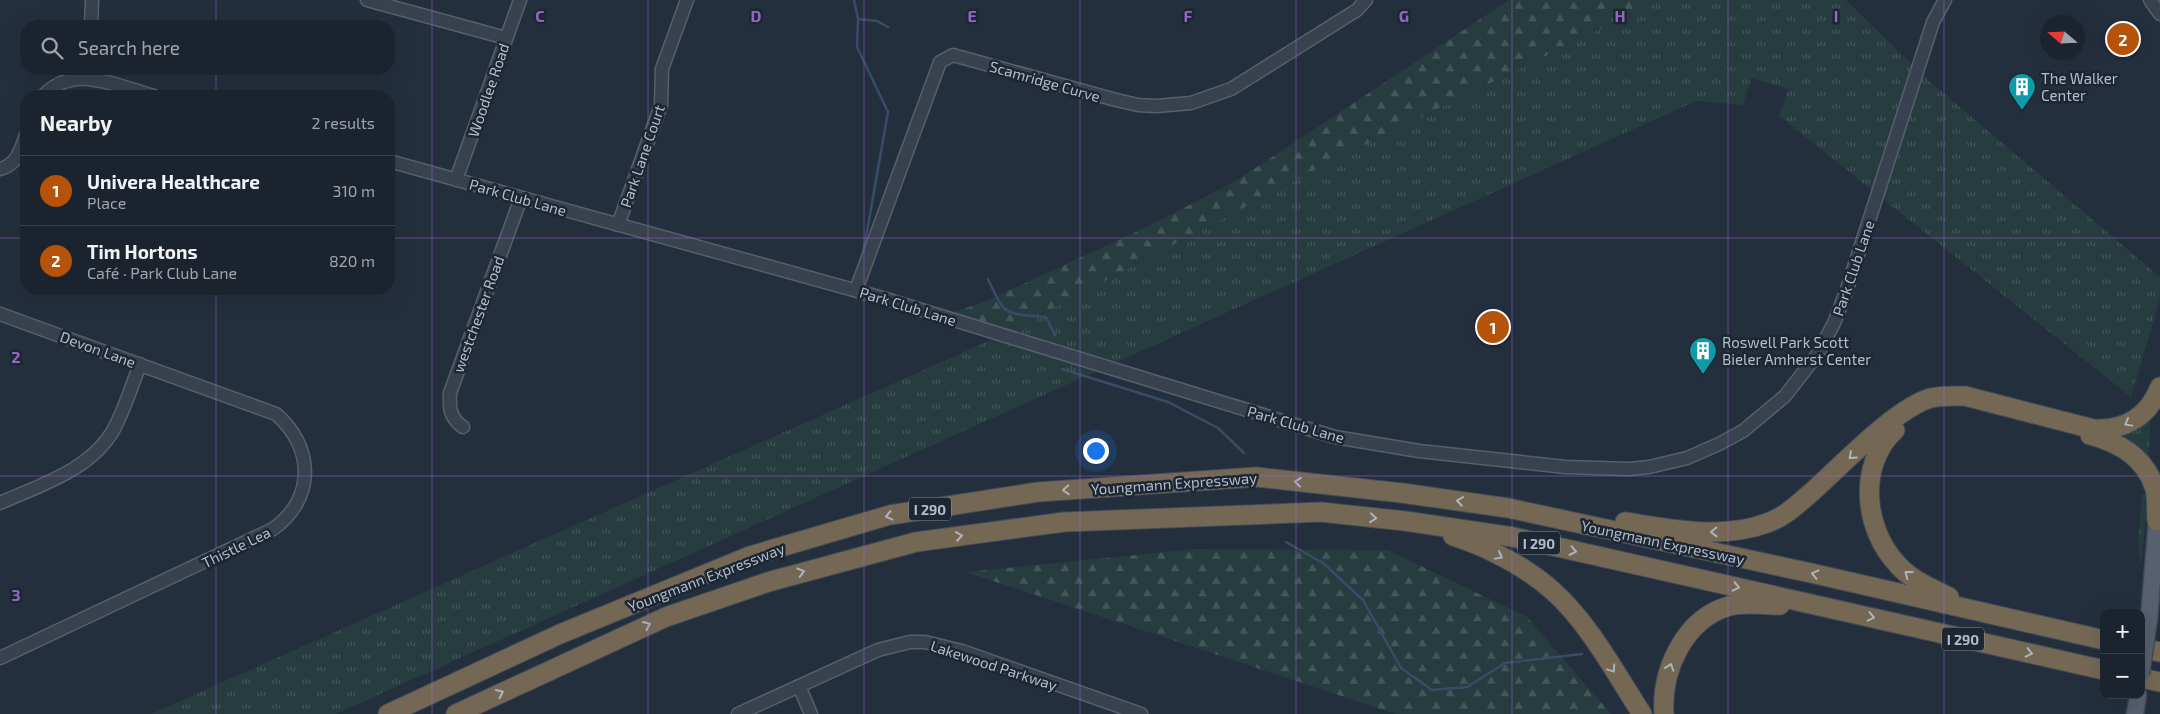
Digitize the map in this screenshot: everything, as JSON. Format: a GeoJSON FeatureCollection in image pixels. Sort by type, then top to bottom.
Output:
{"type":"FeatureCollection","features":[{"type":"Feature","properties":{"kind":"highway"},"geometry":{"type":"LineString","coordinates":[[1508,508],[1578,515],[1683,530],[1710,532],[1751,529],[1768,523],[1795,507],[1896,417],[1915,404],[1931,398],[1948,395],[1965,396],[2093,429],[2109,430],[2121,427],[2145,412],[2160,387]]}},
{"type":"Feature","properties":{"kind":"highway"},"geometry":{"type":"LineString","coordinates":[[1982,612],[1910,576],[1897,564],[1882,544],[1874,523],[1869,491],[1877,454],[1892,432],[1913,415],[1944,402],[1977,404],[2117,444],[2137,458],[2155,487],[2157,521]]}},
{"type":"Feature","properties":{"kind":"highway","name":"Youngmann Expressway"},"geometry":{"type":"LineString","coordinates":[[388,714],[560,634],[750,556],[890,516],[1038,492],[1256,477],[1402,493],[1508,508],[1811,573],[2100,639]]}},
{"type":"Feature","properties":{"kind":"highway","name":"Youngmann Expressway"},"geometry":{"type":"LineString","coordinates":[[456,714],[666,617],[768,582],[916,542],[1064,522],[1321,512],[1404,521],[1513,537],[2100,669]]}},
{"type":"Feature","properties":{"kind":"highway"},"geometry":{"type":"LineString","coordinates":[[1404,521],[1468,541],[1488,550],[1538,580],[1554,592],[1586,630],[1642,714]]}},
{"type":"Feature","properties":{"kind":"highway"},"geometry":{"type":"LineString","coordinates":[[1664,714],[1664,688],[1674,656],[1685,639],[1704,620],[1718,611],[1740,605],[1823,607]]}},
{"type":"Feature","properties":{"kind":"highway"},"geometry":{"type":"LineString","coordinates":[[2145,649],[2160,652]]}},
{"type":"Feature","properties":{"kind":"highway"},"geometry":{"type":"LineString","coordinates":[[2145,679],[2160,682]]}},
{"type":"Feature","properties":{"kind":"main road"},"geometry":{"type":"LineString","coordinates":[[2144,654],[2149,618],[2160,487]]}},
{"type":"Feature","properties":{"kind":"street"},"geometry":{"type":"LineString","coordinates":[[91,20],[92,0]]}},
{"type":"Feature","properties":{"kind":"street"},"geometry":{"type":"LineString","coordinates":[[367,0],[506,38]]}},
{"type":"Feature","properties":{"kind":"street","name":"Woodlee Road"},"geometry":{"type":"LineString","coordinates":[[456,180],[520,0]]}},
{"type":"Feature","properties":{"kind":"street","name":"Park Lane Court"},"geometry":{"type":"LineString","coordinates":[[618,225],[661,105],[662,69],[687,0]]}},
{"type":"Feature","properties":{"kind":"street","name":"Scamridge Curve"},"geometry":{"type":"LineString","coordinates":[[856,290],[940,62],[953,55],[1116,100],[1156,106],[1192,103],[1231,90],[1357,10],[1366,0]]}},
{"type":"Feature","properties":{"kind":"street","name":"Park Club Lane"},"geometry":{"type":"LineString","coordinates":[[395,163],[856,290],[1322,433],[1358,442],[1419,451],[1600,470],[1628,469],[1672,462],[1719,444],[1762,417],[1785,396],[1817,355],[1841,306],[1933,22],[1945,0]]}},
{"type":"Feature","properties":{"kind":"street"},"geometry":{"type":"LineString","coordinates":[[2150,0],[2160,14]]}},
{"type":"Feature","properties":{"kind":"street"},"geometry":{"type":"LineString","coordinates":[[50,90],[58,84],[86,75]]}},
{"type":"Feature","properties":{"kind":"street"},"geometry":{"type":"LineString","coordinates":[[93,75],[137,90]]}},
{"type":"Feature","properties":{"kind":"street"},"geometry":{"type":"LineString","coordinates":[[0,169],[11,164],[20,149]]}},
{"type":"Feature","properties":{"kind":"street","name":"westchester Road"},"geometry":{"type":"LineString","coordinates":[[463,427],[456,422],[449,408],[450,393],[522,198]]}},
{"type":"Feature","properties":{"kind":"street","name":"Devon Lane"},"geometry":{"type":"LineString","coordinates":[[0,314],[196,384]]}},
{"type":"Feature","properties":{"kind":"street"},"geometry":{"type":"LineString","coordinates":[[0,504],[78,467],[99,449],[114,429],[121,415],[140,364]]}},
{"type":"Feature","properties":{"kind":"street","name":"Thistle Lea"},"geometry":{"type":"LineString","coordinates":[[0,658],[273,530],[290,514],[302,493],[305,470],[303,456],[293,434],[276,414],[196,384]]}},
{"type":"Feature","properties":{"kind":"street","name":"Lakewood Parkway"},"geometry":{"type":"LineString","coordinates":[[738,714],[891,645],[925,642],[962,651],[1141,714]]}},
{"type":"Feature","properties":{"kind":"street"},"geometry":{"type":"LineString","coordinates":[[799,686],[811,714]]}},
{"type":"Feature","properties":{"kind":"green space"},"geometry":{"type":"Polygon","coordinates":[[[1509,0],[1659,0],[1334,160],[1002,335],[942,316],[984,302],[1149,226],[1239,179],[1509,0]]]}},
{"type":"Feature","properties":{"kind":"green space"},"geometry":{"type":"Polygon","coordinates":[[[1659,0],[1846,0],[1928,80],[2160,277],[2160,299],[2131,397],[1779,116],[1788,89],[1751,78],[1743,105],[1696,101],[336,714],[151,714],[1002,335],[1334,160],[1659,0]]]}},
{"type":"Feature","properties":{"kind":"green space"},"geometry":{"type":"Polygon","coordinates":[[[2149,414],[2150,438],[2148,470],[2114,434],[2149,414]]]}},
{"type":"Feature","properties":{"kind":"green space"},"geometry":{"type":"Polygon","coordinates":[[[2142,494],[2145,494],[2147,506],[2141,563],[2138,542],[2142,494]]]}},
{"type":"Feature","properties":{"kind":"green space"},"geometry":{"type":"Polygon","coordinates":[[[1195,549],[1388,550],[1527,617],[1611,714],[1396,714],[966,572],[1195,549]]]}},
{"type":"Feature","properties":{"kind":"waterway"},"geometry":{"type":"LineString","coordinates":[[854,0],[858,19],[857,47],[888,112],[863,254]]}},
{"type":"Feature","properties":{"kind":"waterway"},"geometry":{"type":"LineString","coordinates":[[858,19],[877,21],[888,27]]}},
{"type":"Feature","properties":{"kind":"waterway"},"geometry":{"type":"LineString","coordinates":[[988,279],[1003,307],[1014,314],[1046,317],[1055,335]]}},
{"type":"Feature","properties":{"kind":"waterway"},"geometry":{"type":"LineString","coordinates":[[1062,369],[1168,402],[1218,428],[1244,453]]}},
{"type":"Feature","properties":{"kind":"waterway"},"geometry":{"type":"LineString","coordinates":[[1286,542],[1323,563],[1363,600],[1401,668],[1432,690],[1467,687],[1505,663],[1582,654]]}},
{"type":"Feature","properties":{"kind":"place","name":"Tim Hortons"},"geometry":{"type":"Point","coordinates":[2123,39]}},
{"type":"Feature","properties":{"kind":"place","name":"The Walker Center"},"geometry":{"type":"Point","coordinates":[2022,111]}},
{"type":"Feature","properties":{"kind":"place","name":"Univera Healthcare"},"geometry":{"type":"Point","coordinates":[1493,327]}},
{"type":"Feature","properties":{"kind":"place","name":"Roswell Park Scott Bieler Amherst Center"},"geometry":{"type":"Point","coordinates":[1703,375]}}]}
